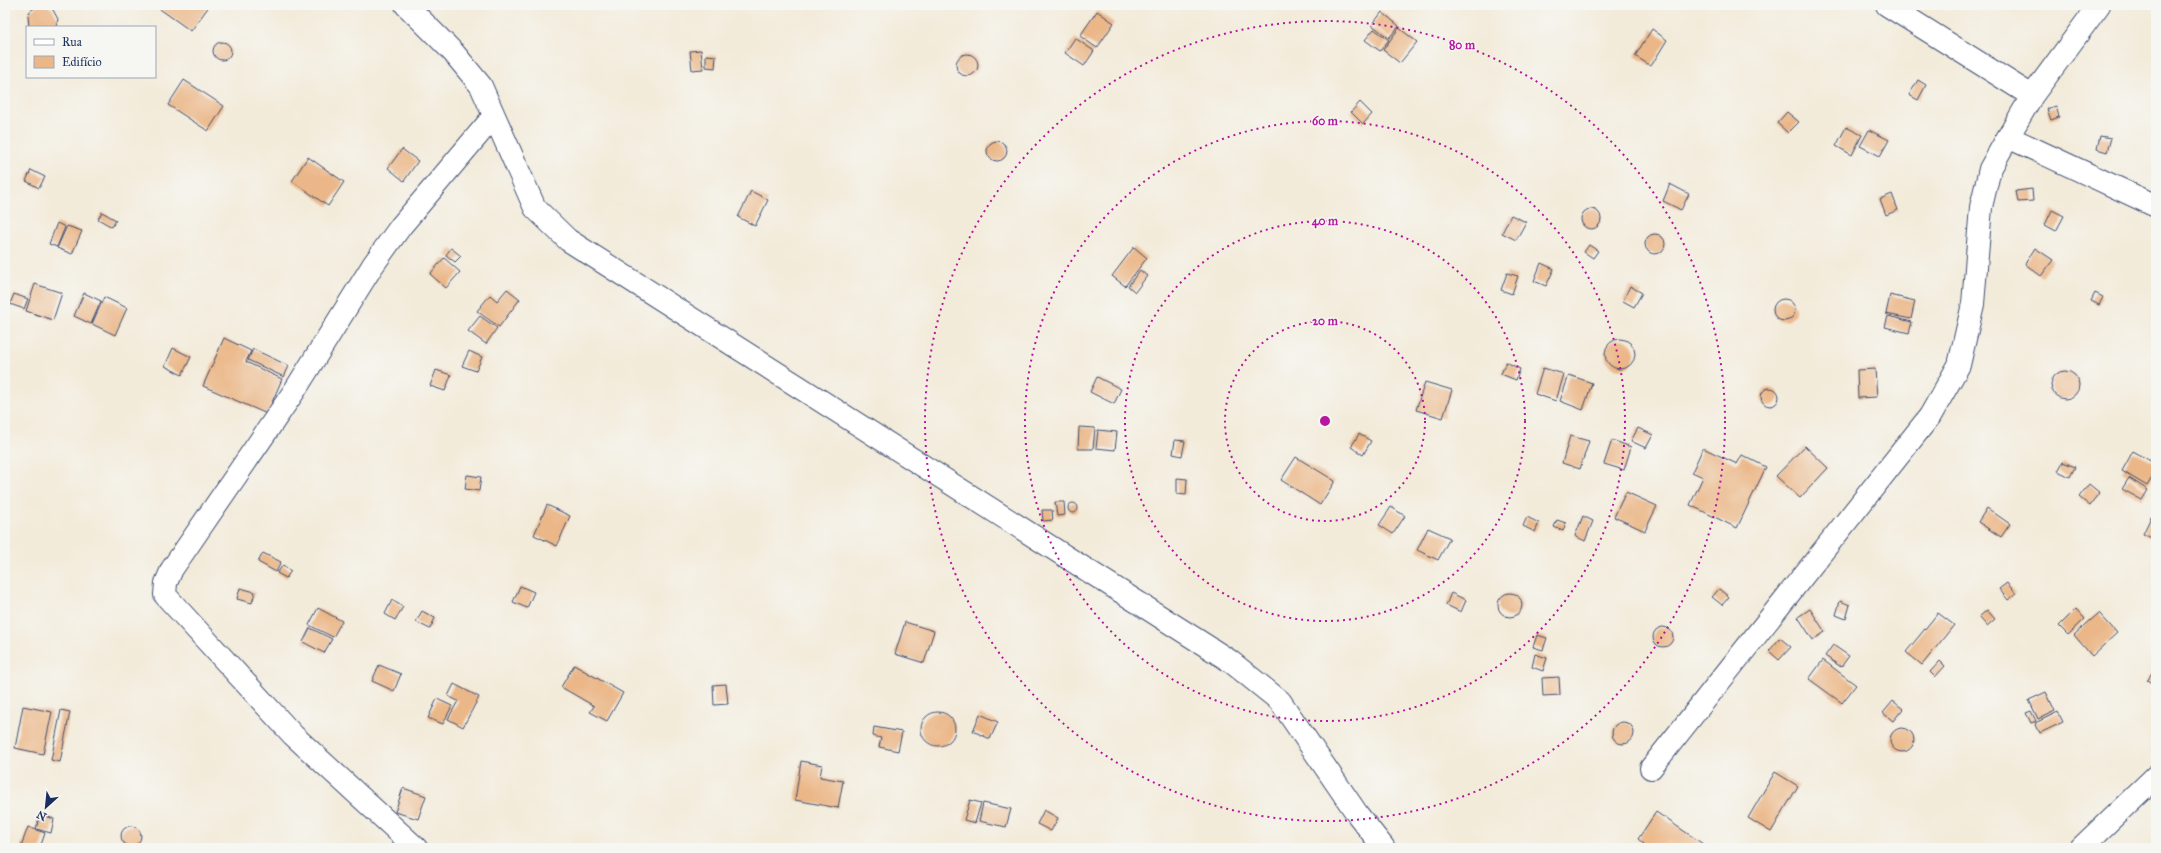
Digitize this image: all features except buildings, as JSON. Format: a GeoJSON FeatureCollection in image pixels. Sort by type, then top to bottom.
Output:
{"type":"FeatureCollection","features":[{"type":"Feature","properties":{"kind":"street"},"geometry":{"type":"LineString","coordinates":[[406,5],[453,52],[481,86],[535,208],[568,240],[1230,661],[1280,701],[1358,815],[1384,848]]}},
{"type":"Feature","properties":{"kind":"street"},"geometry":{"type":"LineString","coordinates":[[1887,5],[2032,96]]}},
{"type":"Feature","properties":{"kind":"street"},"geometry":{"type":"LineString","coordinates":[[1651,768],[1930,416],[1959,365],[1973,304],[1980,207],[1990,169],[2032,96],[2099,5]]}},
{"type":"Feature","properties":{"kind":"street"},"geometry":{"type":"LineString","coordinates":[[416,848],[293,735],[165,595],[166,583],[172,569],[295,390],[373,265],[401,226],[494,116]]}},
{"type":"Feature","properties":{"kind":"street"},"geometry":{"type":"LineString","coordinates":[[2008,137],[2156,206]]}},
{"type":"Feature","properties":{"kind":"street"},"geometry":{"type":"LineString","coordinates":[[2080,848],[2156,776]]}}]}
